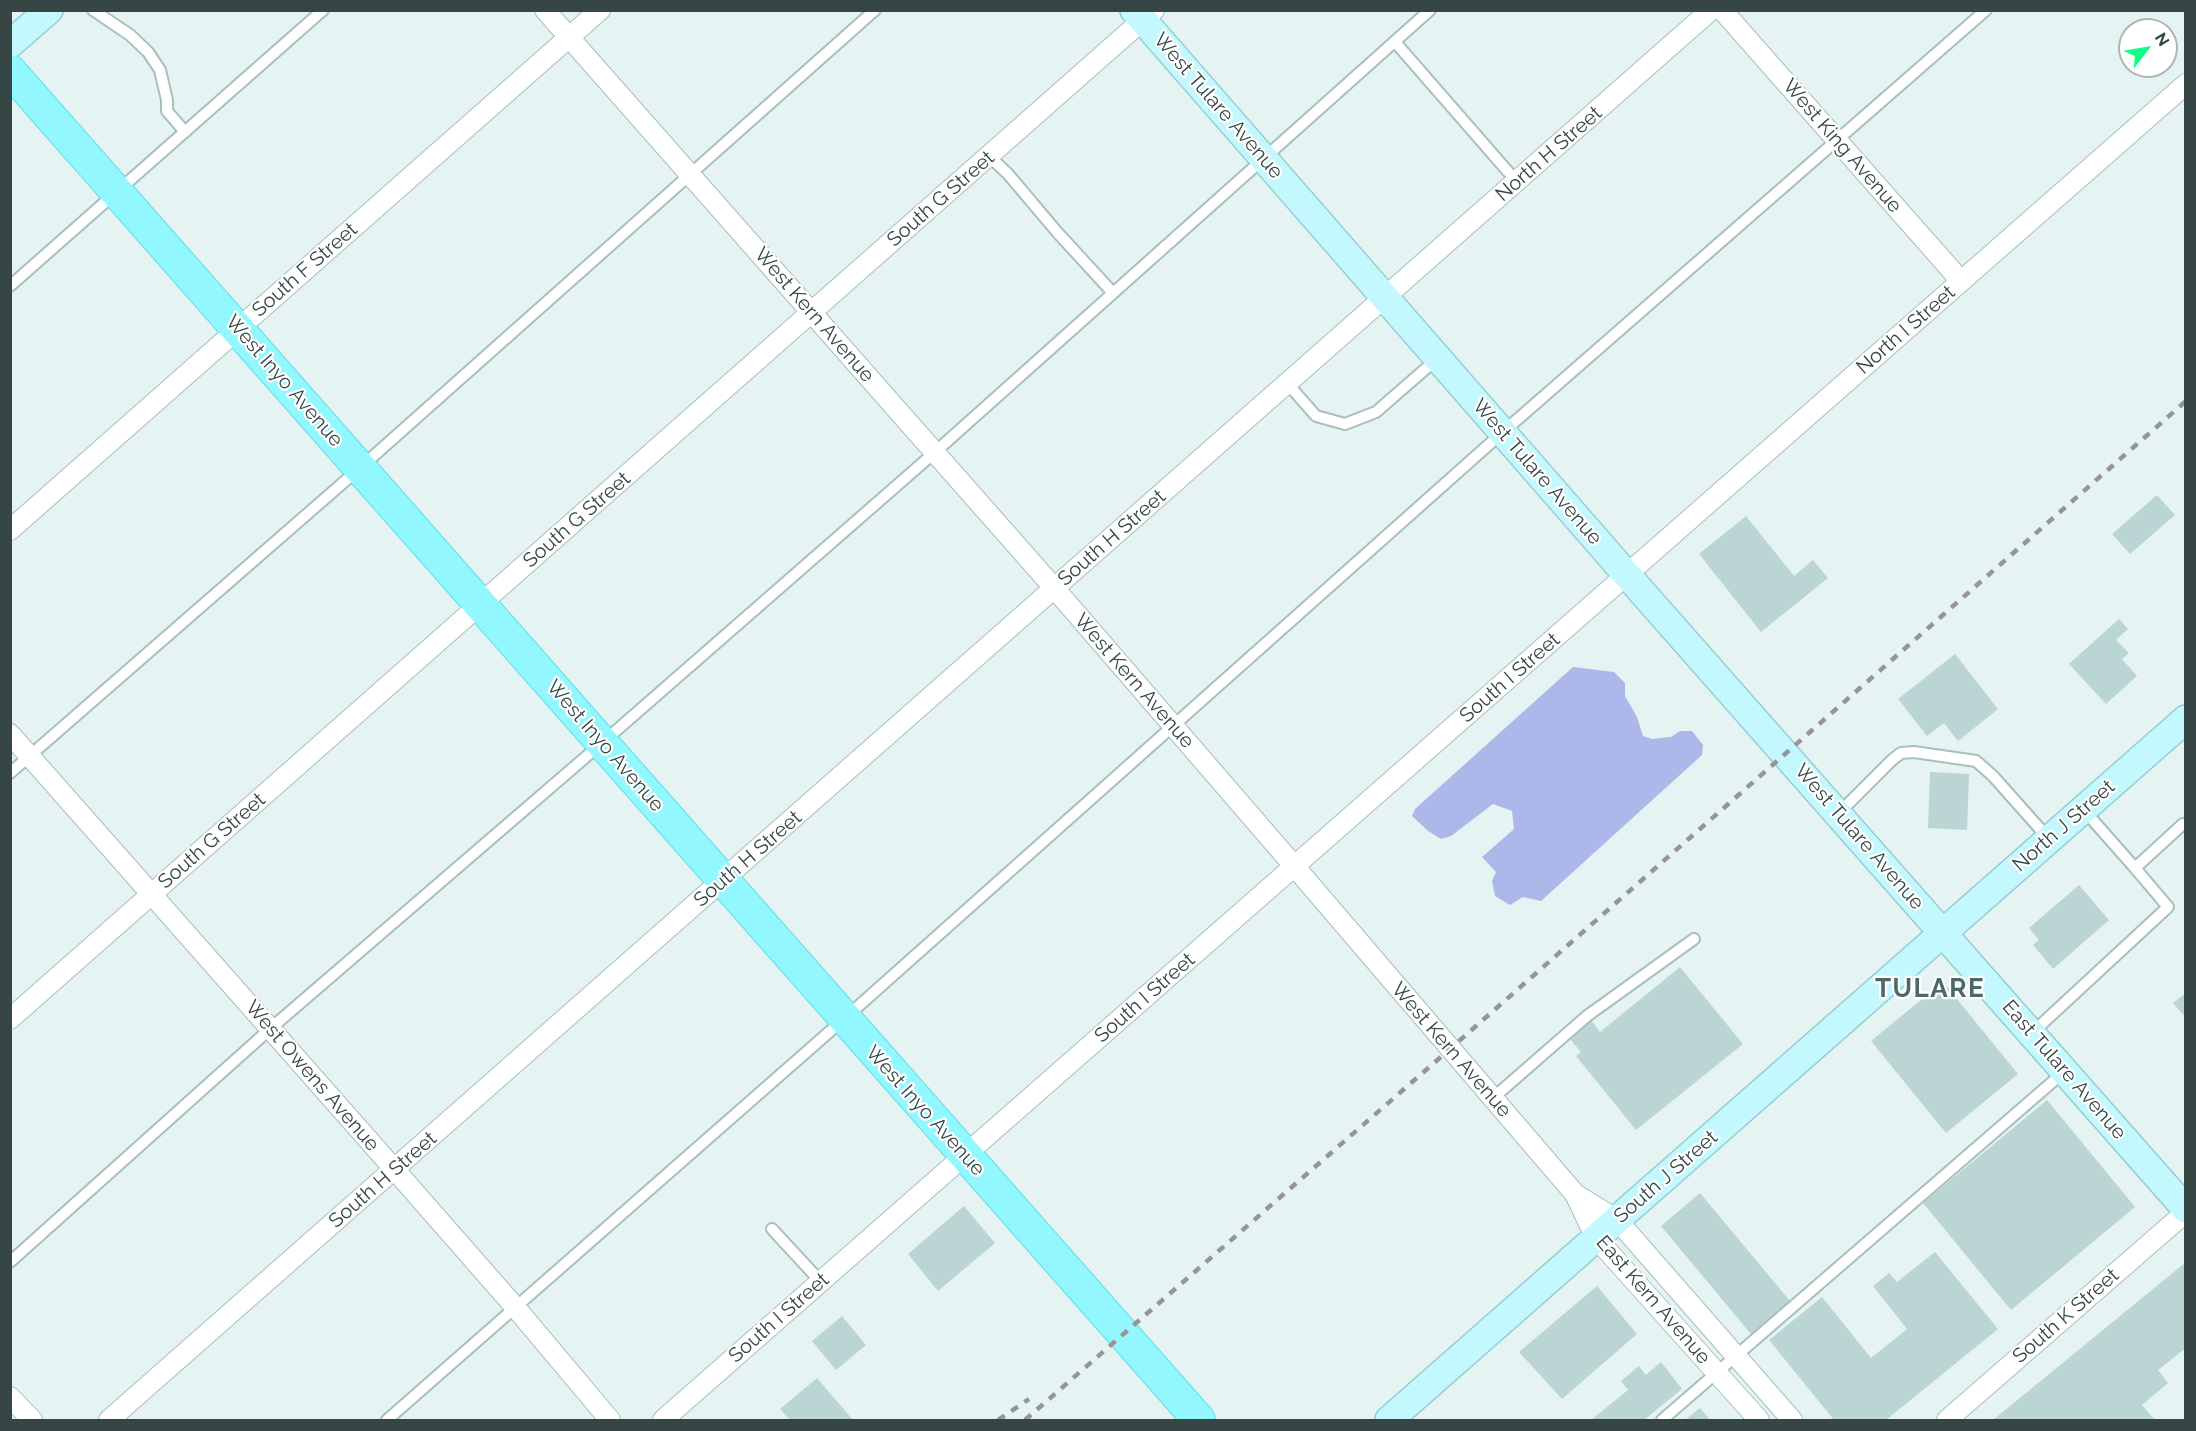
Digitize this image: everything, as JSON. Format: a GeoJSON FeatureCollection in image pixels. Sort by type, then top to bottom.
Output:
{"type":"FeatureCollection","features":[{"type":"Feature","properties":{"kind":"main road"},"geometry":{"type":"LineString","coordinates":[[10,44],[49,10]]}},
{"type":"Feature","properties":{"kind":"main road","name":"West Tulare Avenue"},"geometry":{"type":"LineString","coordinates":[[1144,14],[1264,158],[1438,358],[1837,815],[1943,932]]}},
{"type":"Feature","properties":{"kind":"main road","name":"West Inyo Avenue"},"geometry":{"type":"LineString","coordinates":[[10,71],[1199,1420]]}},
{"type":"Feature","properties":{"kind":"main road","name":"North J Street"},"geometry":{"type":"LineString","coordinates":[[1943,932],[2186,719]]}},
{"type":"Feature","properties":{"kind":"main road","name":"East Tulare Avenue"},"geometry":{"type":"LineString","coordinates":[[1943,932],[2186,1210]]}},
{"type":"Feature","properties":{"kind":"main road","name":"South J Street"},"geometry":{"type":"LineString","coordinates":[[1389,1420],[1943,932]]}},
{"type":"Feature","properties":{"kind":"street","name":"West Kern Avenue"},"geometry":{"type":"LineString","coordinates":[[545,10],[1055,589],[1575,1194]]}},
{"type":"Feature","properties":{"kind":"street","name":"South F Street"},"geometry":{"type":"LineString","coordinates":[[10,530],[600,10]]}},
{"type":"Feature","properties":{"kind":"street","name":"North H Street"},"geometry":{"type":"LineString","coordinates":[[1386,297],[1711,10]]}},
{"type":"Feature","properties":{"kind":"street","name":"West King Avenue"},"geometry":{"type":"LineString","coordinates":[[1722,10],[1961,281]]}},
{"type":"Feature","properties":{"kind":"street","name":"South G Street"},"geometry":{"type":"LineString","coordinates":[[10,1019],[812,313],[1144,14]]}},
{"type":"Feature","properties":{"kind":"street","name":"North I Street"},"geometry":{"type":"LineString","coordinates":[[1627,575],[2186,84]]}},
{"type":"Feature","properties":{"kind":"street","name":"South H Street"},"geometry":{"type":"LineString","coordinates":[[110,1420],[1386,297]]}},
{"type":"Feature","properties":{"kind":"street","name":"South I Street"},"geometry":{"type":"LineString","coordinates":[[663,1420],[1627,575]]}},
{"type":"Feature","properties":{"kind":"street","name":"West Owens Avenue"},"geometry":{"type":"LineString","coordinates":[[10,734],[515,1307],[610,1420]]}},
{"type":"Feature","properties":{"kind":"street","name":"East Kern Avenue"},"geometry":{"type":"LineString","coordinates":[[1575,1194],[1617,1220],[1792,1420]]}},
{"type":"Feature","properties":{"kind":"street","name":"East Kern Avenue"},"geometry":{"type":"LineString","coordinates":[[1575,1194],[1596,1238],[1759,1420]]}},
{"type":"Feature","properties":{"kind":"street","name":"South K Street"},"geometry":{"type":"LineString","coordinates":[[1947,1420],[2186,1210]]}},
{"type":"Feature","properties":{"kind":"street"},"geometry":{"type":"LineString","coordinates":[[10,1396],[32,1420]]}},
{"type":"Feature","properties":{"kind":"lane"},"geometry":{"type":"LineString","coordinates":[[93,10],[129,35],[148,52],[160,70],[167,100],[167,111],[185,132]]}},
{"type":"Feature","properties":{"kind":"lane"},"geometry":{"type":"LineString","coordinates":[[10,285],[322,10]]}},
{"type":"Feature","properties":{"kind":"lane"},"geometry":{"type":"LineString","coordinates":[[10,773],[360,468],[875,10]]}},
{"type":"Feature","properties":{"kind":"lane"},"geometry":{"type":"LineString","coordinates":[[10,1262],[270,1029],[603,743],[934,453],[1430,10]]}},
{"type":"Feature","properties":{"kind":"lane"},"geometry":{"type":"LineString","coordinates":[[387,1420],[844,1019],[1503,432],[1838,142],[1986,10]]}},
{"type":"Feature","properties":{"kind":"lane"},"geometry":{"type":"LineString","coordinates":[[1395,42],[1517,182]]}},
{"type":"Feature","properties":{"kind":"lane"},"geometry":{"type":"LineString","coordinates":[[989,156],[1008,174],[1113,293]]}},
{"type":"Feature","properties":{"kind":"lane"},"geometry":{"type":"LineString","coordinates":[[1287,383],[1317,416],[1345,424],[1376,412],[1438,358]]}},
{"type":"Feature","properties":{"kind":"lane"},"geometry":{"type":"LineString","coordinates":[[1837,815],[1892,760],[1901,753],[1914,752],[1976,761],[1994,776],[2049,839]]}},
{"type":"Feature","properties":{"kind":"lane"},"geometry":{"type":"LineString","coordinates":[[2032,1033],[2168,907],[2083,809]]}},
{"type":"Feature","properties":{"kind":"lane"},"geometry":{"type":"LineString","coordinates":[[2135,868],[2183,824]]}},
{"type":"Feature","properties":{"kind":"lane"},"geometry":{"type":"LineString","coordinates":[[1492,1098],[1587,1016],[1694,939]]}},
{"type":"Feature","properties":{"kind":"lane"},"geometry":{"type":"LineString","coordinates":[[1662,1420],[2065,1071]]}},
{"type":"Feature","properties":{"kind":"lane"},"geometry":{"type":"LineString","coordinates":[[772,1229],[821,1282]]}},
{"type":"Feature","properties":{"kind":"shaded area"},"geometry":{"type":"Polygon","coordinates":[[[1573,667],[1614,672],[1625,683],[1625,696],[1637,717],[1643,736],[1652,739],[1671,737],[1680,731],[1692,731],[1703,745],[1702,755],[1541,901],[1523,897],[1510,905],[1495,896],[1492,881],[1496,872],[1482,857],[1514,829],[1512,811],[1493,804],[1451,836],[1441,839],[1428,831],[1412,816],[1415,809],[1573,667]]]}},
{"type":"Feature","properties":{"kind":"building"},"geometry":{"type":"Polygon","coordinates":[[[2157,495],[2175,515],[2130,554],[2112,534],[2157,495]]]}},
{"type":"Feature","properties":{"kind":"building"},"geometry":{"type":"Polygon","coordinates":[[[1746,516],[1794,576],[1813,560],[1828,578],[1761,632],[1699,554],[1746,516]]]}},
{"type":"Feature","properties":{"kind":"building"},"geometry":{"type":"Polygon","coordinates":[[[2119,619],[2128,629],[2116,640],[2129,653],[2122,659],[2137,676],[2106,704],[2069,664],[2119,619]]]}},
{"type":"Feature","properties":{"kind":"building"},"geometry":{"type":"Polygon","coordinates":[[[1955,654],[1998,709],[1958,741],[1944,723],[1927,736],[1898,699],[1955,654]]]}},
{"type":"Feature","properties":{"kind":"building"},"geometry":{"type":"Polygon","coordinates":[[[1930,772],[1969,774],[1967,830],[1928,828],[1930,772]]]}},
{"type":"Feature","properties":{"kind":"building"},"geometry":{"type":"Polygon","coordinates":[[[2079,885],[2109,920],[2053,969],[2033,945],[2039,940],[2029,928],[2079,885]]]}},
{"type":"Feature","properties":{"kind":"building"},"geometry":{"type":"Polygon","coordinates":[[[1680,967],[1743,1044],[1636,1130],[1576,1056],[1581,1052],[1569,1038],[1591,1020],[1600,1032],[1680,967]]]}},
{"type":"Feature","properties":{"kind":"building"},"geometry":{"type":"Polygon","coordinates":[[[1943,982],[2018,1074],[1946,1133],[1871,1041],[1943,982]]]}},
{"type":"Feature","properties":{"kind":"building"},"geometry":{"type":"Polygon","coordinates":[[[2186,993],[2186,1018],[2173,1003],[2186,993]]]}},
{"type":"Feature","properties":{"kind":"building"},"geometry":{"type":"Polygon","coordinates":[[[2047,1100],[2135,1207],[2011,1310],[1923,1203],[2047,1100]]]}},
{"type":"Feature","properties":{"kind":"building"},"geometry":{"type":"Polygon","coordinates":[[[1700,1193],[1790,1301],[1751,1334],[1661,1226],[1700,1193]]]}},
{"type":"Feature","properties":{"kind":"building"},"geometry":{"type":"Polygon","coordinates":[[[964,1206],[995,1243],[938,1291],[908,1254],[964,1206]]]}},
{"type":"Feature","properties":{"kind":"building"},"geometry":{"type":"Polygon","coordinates":[[[1935,1252],[1998,1329],[1886,1420],[1834,1420],[1769,1340],[1822,1297],[1871,1358],[1907,1329],[1873,1286],[1889,1273],[1897,1282],[1935,1252]]]}},
{"type":"Feature","properties":{"kind":"building"},"geometry":{"type":"Polygon","coordinates":[[[2186,1262],[2186,1348],[2158,1370],[2168,1383],[2142,1405],[2155,1420],[1993,1420],[2186,1262]]]}},
{"type":"Feature","properties":{"kind":"building"},"geometry":{"type":"Polygon","coordinates":[[[1597,1286],[1637,1334],[1562,1399],[1519,1352],[1597,1286]]]}},
{"type":"Feature","properties":{"kind":"building"},"geometry":{"type":"Polygon","coordinates":[[[842,1316],[866,1345],[836,1370],[812,1341],[842,1316]]]}},
{"type":"Feature","properties":{"kind":"building"},"geometry":{"type":"Polygon","coordinates":[[[1661,1362],[1682,1389],[1644,1420],[1591,1420],[1628,1390],[1621,1381],[1639,1366],[1646,1375],[1661,1362]]]}},
{"type":"Feature","properties":{"kind":"building"},"geometry":{"type":"Polygon","coordinates":[[[817,1378],[853,1420],[790,1420],[780,1409],[817,1378]]]}},
{"type":"Feature","properties":{"kind":"building"},"geometry":{"type":"Polygon","coordinates":[[[1700,1408],[1710,1420],[1685,1420],[1700,1408]]]}},
{"type":"Feature","properties":{"kind":"railway"},"geometry":{"type":"LineString","coordinates":[[1025,1420],[2186,401]]}},
{"type":"Feature","properties":{"kind":"railway"},"geometry":{"type":"LineString","coordinates":[[998,1420],[1029,1399]]}},
{"type":"Feature","properties":{"kind":"district","name":"TULARE"},"geometry":{"type":"Point","coordinates":[1930,989]}}]}
